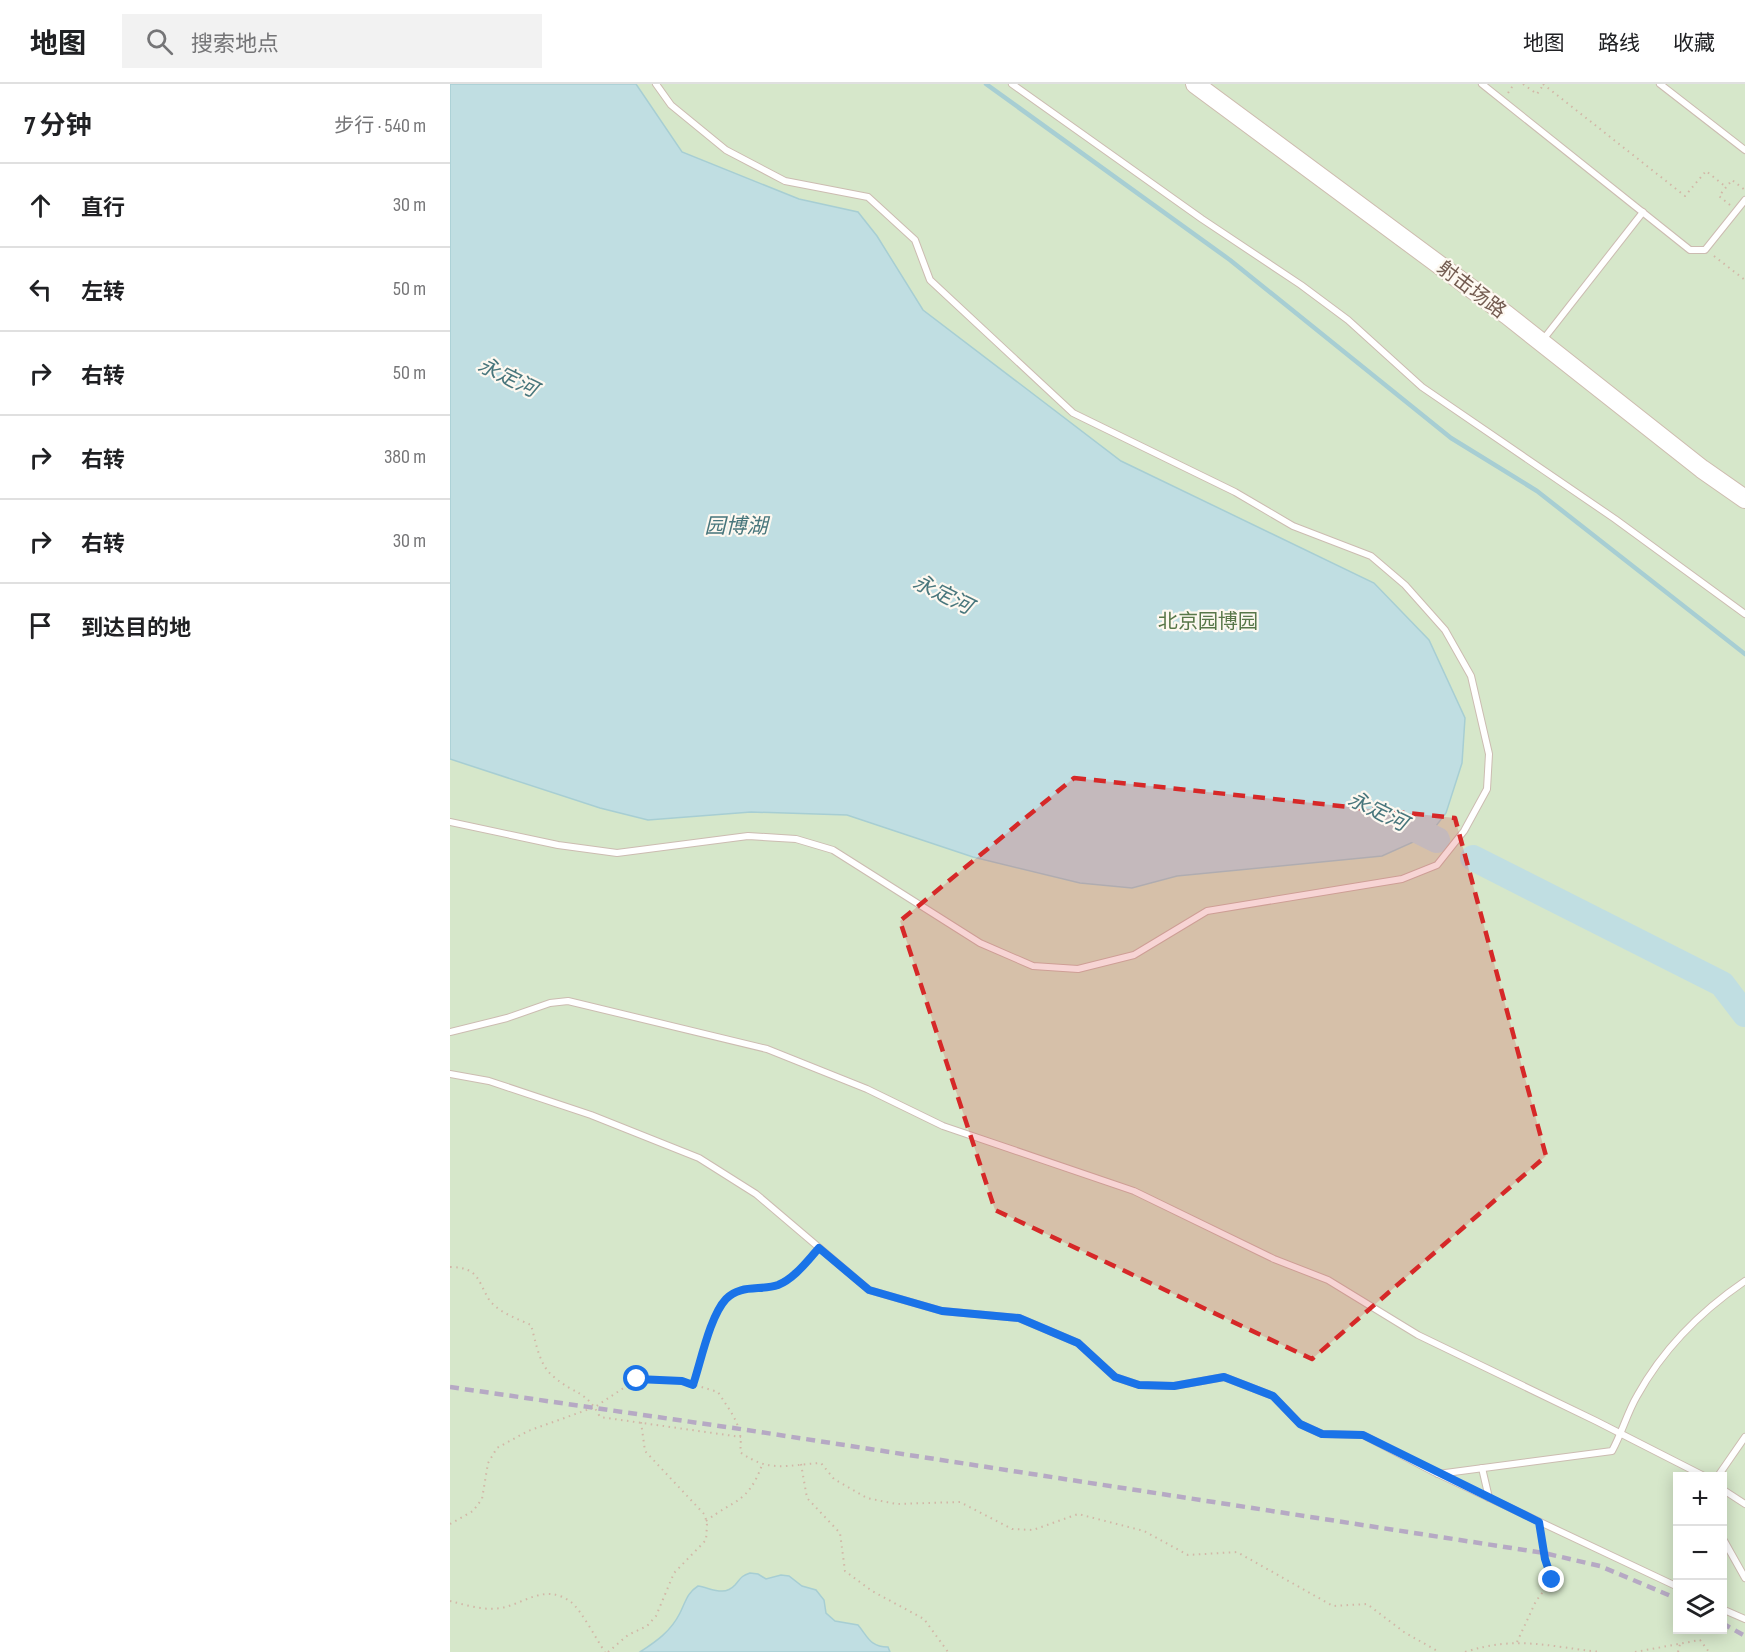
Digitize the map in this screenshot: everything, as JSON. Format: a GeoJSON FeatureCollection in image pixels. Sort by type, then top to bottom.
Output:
{"type":"FeatureCollection","features":[{"type":"Feature","properties":{"kind":"street","name":"射击场路"},"geometry":{"type":"LineString","coordinates":[[1195,84],[1542,341],[1702,469],[1745,499]]}},
{"type":"Feature","properties":{"kind":"lane"},"geometry":{"type":"LineString","coordinates":[[450,822],[558,845],[617,853],[748,836],[796,839],[832,850],[980,943],[1033,966],[1078,969],[1134,955],[1207,911],[1402,879],[1437,865],[1464,831],[1487,789],[1489,754],[1472,676],[1444,630],[1405,585],[1371,556],[1293,526],[1235,492],[1073,412],[930,280],[915,240],[868,197],[785,182],[726,150],[671,105],[656,84]]}},
{"type":"Feature","properties":{"kind":"lane"},"geometry":{"type":"LineString","coordinates":[[1012,84],[1301,285],[1348,320],[1422,387],[1615,519],[1745,614]]}},
{"type":"Feature","properties":{"kind":"lane"},"geometry":{"type":"LineString","coordinates":[[1482,84],[1690,250],[1705,250],[1745,200]]}},
{"type":"Feature","properties":{"kind":"lane"},"geometry":{"type":"LineString","coordinates":[[1660,84],[1745,150]]}},
{"type":"Feature","properties":{"kind":"lane"},"geometry":{"type":"LineString","coordinates":[[1542,341],[1643,212]]}},
{"type":"Feature","properties":{"kind":"lane"},"geometry":{"type":"LineString","coordinates":[[450,1032],[507,1018],[550,1003],[568,1001],[768,1049],[867,1089],[943,1126],[1134,1191],[1274,1259],[1328,1280],[1418,1335],[1696,1472]]}},
{"type":"Feature","properties":{"kind":"lane"},"geometry":{"type":"LineString","coordinates":[[450,1074],[489,1081],[591,1115],[699,1158],[756,1194],[869,1290],[942,1311],[1019,1318],[1078,1343],[1115,1377],[1139,1385],[1174,1386],[1224,1377],[1273,1396],[1300,1424],[1322,1434],[1363,1435],[1438,1474],[1673,1585]]}},
{"type":"Feature","properties":{"kind":"lane"},"geometry":{"type":"LineString","coordinates":[[1438,1474],[1612,1451],[1622,1434],[1636,1398],[1684,1332],[1720,1298],[1745,1281]]}},
{"type":"Feature","properties":{"kind":"lane"},"geometry":{"type":"LineString","coordinates":[[1721,1472],[1745,1437]]}},
{"type":"Feature","properties":{"kind":"lane"},"geometry":{"type":"LineString","coordinates":[[1482,1468],[1489,1498]]}},
{"type":"Feature","properties":{"kind":"lane"},"geometry":{"type":"LineString","coordinates":[[1727,1492],[1745,1504]]}},
{"type":"Feature","properties":{"kind":"lane"},"geometry":{"type":"LineString","coordinates":[[1727,1546],[1745,1578]]}},
{"type":"Feature","properties":{"kind":"lane"},"geometry":{"type":"LineString","coordinates":[[1727,1611],[1745,1619]]}},
{"type":"Feature","properties":{"kind":"path"},"geometry":{"type":"LineString","coordinates":[[1509,91],[1514,84]]}},
{"type":"Feature","properties":{"kind":"path"},"geometry":{"type":"LineString","coordinates":[[1524,84],[1537,94],[1544,84],[1685,196],[1706,171],[1726,187]]}},
{"type":"Feature","properties":{"kind":"path"},"geometry":{"type":"LineString","coordinates":[[1737,210],[1719,196],[1732,180],[1745,190]]}},
{"type":"Feature","properties":{"kind":"path"},"geometry":{"type":"LineString","coordinates":[[1705,250],[1745,279]]}},
{"type":"Feature","properties":{"kind":"path"},"geometry":{"type":"LineString","coordinates":[[693,1385],[718,1310],[727,1297],[745,1289],[778,1285],[796,1273],[819,1248]]}},
{"type":"Feature","properties":{"kind":"path"},"geometry":{"type":"LineString","coordinates":[[450,1267],[463,1269],[480,1278],[490,1301],[504,1313],[531,1325],[540,1357],[552,1376],[591,1400],[600,1417],[742,1437]]}},
{"type":"Feature","properties":{"kind":"path"},"geometry":{"type":"LineString","coordinates":[[450,1524],[473,1511],[482,1499],[488,1463],[497,1448],[528,1431],[595,1407],[637,1379],[682,1381],[718,1392],[737,1423],[742,1437],[740,1452],[762,1465],[821,1463],[834,1479],[867,1498],[907,1504],[960,1502],[1012,1529],[1033,1530],[1078,1514],[1144,1531],[1188,1555],[1237,1552],[1333,1605],[1367,1604],[1404,1632],[1438,1652]]}},
{"type":"Feature","properties":{"kind":"path"},"geometry":{"type":"LineString","coordinates":[[450,1601],[483,1609],[501,1608],[534,1594],[553,1594],[572,1602],[606,1652],[628,1635],[647,1626],[656,1616],[674,1573],[706,1540],[706,1521],[693,1500],[645,1451],[641,1422]]}},
{"type":"Feature","properties":{"kind":"path"},"geometry":{"type":"LineString","coordinates":[[801,1464],[807,1498],[840,1533],[845,1571],[872,1591],[924,1619],[948,1652]]}},
{"type":"Feature","properties":{"kind":"path"},"geometry":{"type":"LineString","coordinates":[[706,1521],[722,1509],[743,1499],[754,1486],[762,1465]]}},
{"type":"Feature","properties":{"kind":"path"},"geometry":{"type":"LineString","coordinates":[[1517,1642],[1536,1601],[1552,1580],[1545,1559],[1539,1522]]}},
{"type":"Feature","properties":{"kind":"path"},"geometry":{"type":"LineString","coordinates":[[1635,1652],[1700,1640],[1709,1652]]}},
{"type":"Feature","properties":{"kind":"path"},"geometry":{"type":"LineString","coordinates":[[1465,1652],[1503,1642],[1601,1652]]}},
{"type":"Feature","properties":{"kind":"path"},"geometry":{"type":"LineString","coordinates":[[1678,1652],[1680,1644]]}},
{"type":"Feature","properties":{"kind":"highlighted area"},"geometry":{"type":"Polygon","coordinates":[[[1074,778],[1455,818],[1546,1156],[1312,1359],[995,1210],[900,921],[1074,778]]]}},
{"type":"Feature","properties":{"kind":"green space","name":"北京园博园"},"geometry":{"type":"Polygon","coordinates":[[[450,84],[1745,84],[1745,1652],[450,1652],[450,84]]]}},
{"type":"Feature","properties":{"kind":"water","name":"园博湖"},"geometry":{"type":"Polygon","coordinates":[[[450,84],[636,84],[682,152],[799,199],[858,212],[877,236],[923,310],[1121,461],[1374,583],[1429,640],[1465,718],[1462,763],[1446,813],[1429,835],[1382,856],[1177,876],[1132,888],[1080,883],[973,857],[847,815],[751,812],[648,820],[600,808],[450,759],[450,84]]]}},
{"type":"Feature","properties":{"kind":"water"},"geometry":{"type":"Polygon","coordinates":[[[750,1573],[758,1574],[766,1579],[781,1575],[789,1576],[802,1586],[816,1590],[824,1600],[826,1613],[835,1621],[858,1625],[873,1643],[888,1647],[890,1652],[640,1652],[668,1630],[689,1594],[698,1586],[717,1591],[731,1589],[743,1576],[750,1573]]]}},
{"type":"Feature","properties":{"kind":"waterway"},"geometry":{"type":"LineString","coordinates":[[986,84],[1230,260],[1451,438],[1537,491],[1745,654]]}},
{"type":"Feature","properties":{"kind":"waterway","name":"永定河"},"geometry":{"type":"LineString","coordinates":[[1397,820],[1437,840]]}},
{"type":"Feature","properties":{"kind":"waterway","name":"永定河"},"geometry":{"type":"LineString","coordinates":[[1473,858],[1722,984],[1745,1014]]}},
{"type":"Feature","properties":{"kind":"railway"},"geometry":{"type":"LineString","coordinates":[[450,1387],[747,1430],[1544,1553],[1600,1566],[1673,1597]]}},
{"type":"Feature","properties":{"kind":"railway"},"geometry":{"type":"LineString","coordinates":[[1727,1626],[1745,1636]]}},
{"type":"Feature","properties":{"kind":"route"},"geometry":{"type":"LineString","coordinates":[[637,1379],[682,1381],[693,1385],[718,1310],[727,1297],[745,1289],[778,1285],[796,1273],[819,1248],[869,1290],[942,1311],[1019,1318],[1078,1343],[1115,1377],[1139,1385],[1174,1386],[1224,1377],[1273,1396],[1300,1424],[1322,1434],[1363,1435],[1539,1522],[1545,1559],[1552,1580]]}}]}
